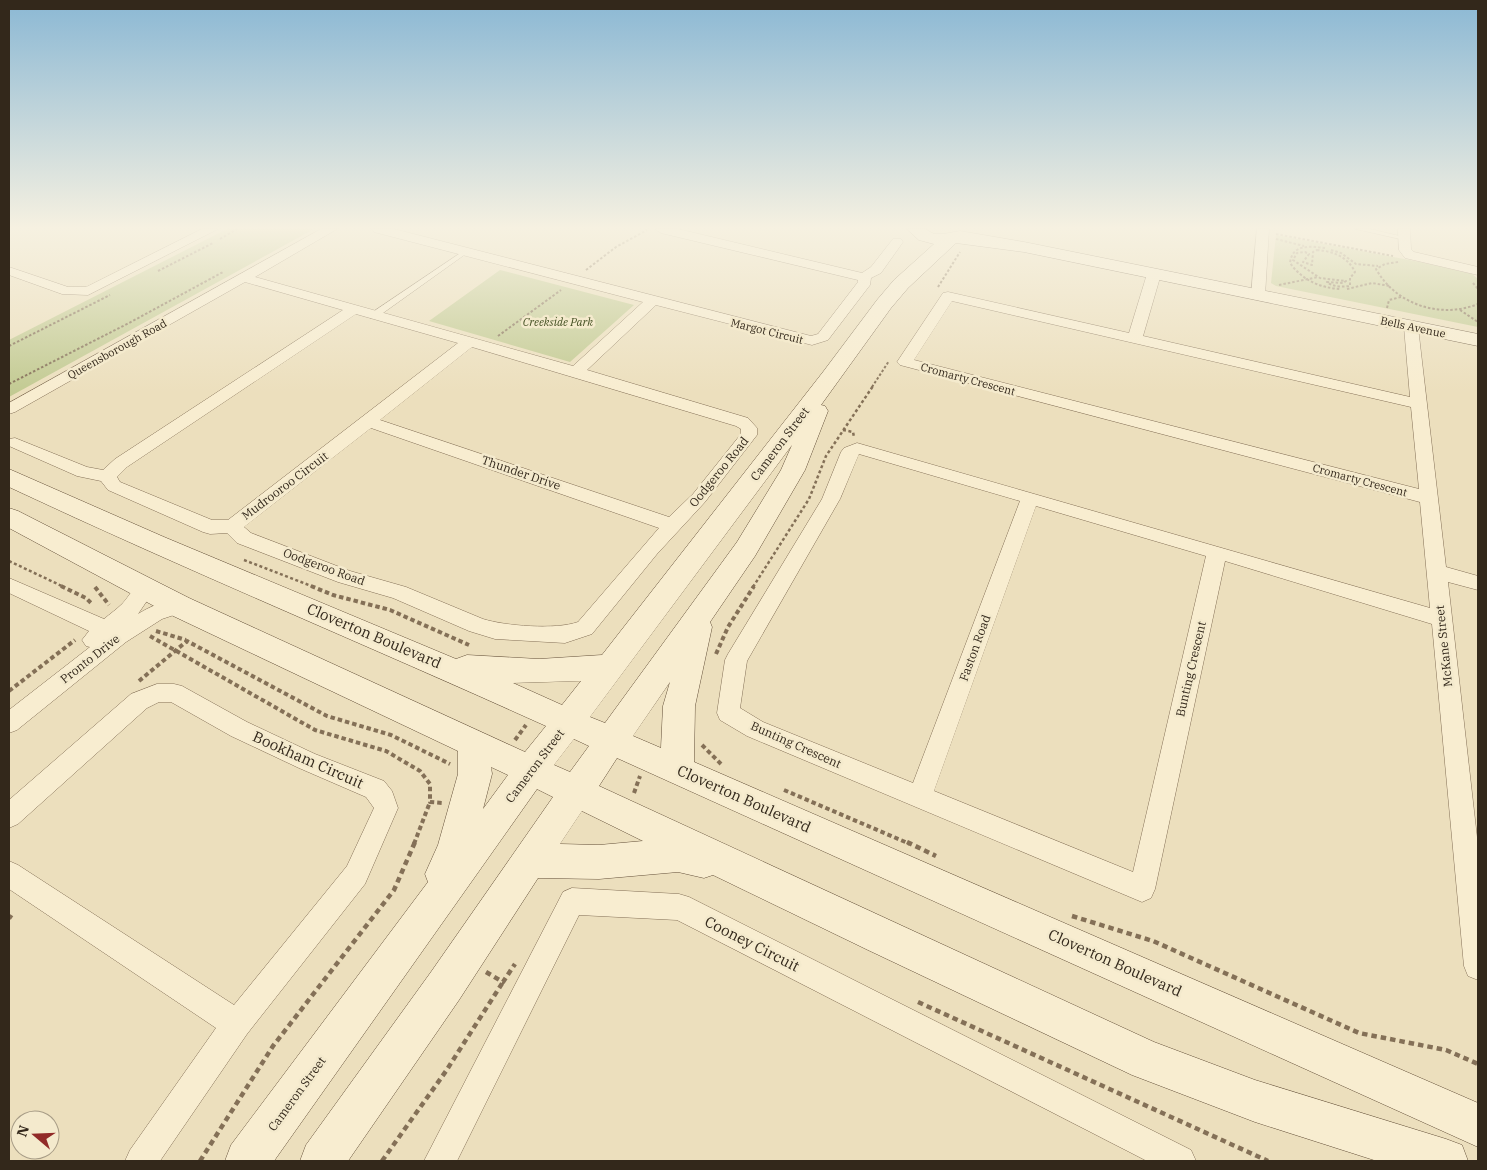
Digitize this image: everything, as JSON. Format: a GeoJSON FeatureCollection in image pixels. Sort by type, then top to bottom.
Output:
{"type":"FeatureCollection","features":[{"type":"Feature","properties":{"kind":"street"},"geometry":{"type":"LineString","coordinates":[[46,284],[67,291],[88,291],[103,284]]}},
{"type":"Feature","properties":{"kind":"street","name":"Queensborough Road"},"geometry":{"type":"LineString","coordinates":[[9,409],[234,284]]}},
{"type":"Feature","properties":{"kind":"street","name":"Oodgeroo Road"},"geometry":{"type":"LineString","coordinates":[[232,526],[244,538],[345,577],[399,592],[476,625],[495,631],[565,635],[585,628],[650,549],[699,498],[749,435],[749,428],[742,422],[576,372],[263,284]]}},
{"type":"Feature","properties":{"kind":"street","name":"Margot Circuit"},"geometry":{"type":"LineString","coordinates":[[586,284],[812,341],[823,337],[864,284]]}},
{"type":"Feature","properties":{"kind":"street","name":"Cameron Street"},"geometry":{"type":"LineString","coordinates":[[248,1161],[531,770],[831,377],[884,304],[901,284]]}},
{"type":"Feature","properties":{"kind":"street"},"geometry":{"type":"LineString","coordinates":[[1134,339],[1151,284]]}},
{"type":"Feature","properties":{"kind":"street","name":"Bells Avenue"},"geometry":{"type":"LineString","coordinates":[[1217,284],[1266,291],[1411,327],[1478,340]]}},
{"type":"Feature","properties":{"kind":"street"},"geometry":{"type":"LineString","coordinates":[[1266,284],[1266,291]]}},
{"type":"Feature","properties":{"kind":"street","name":"Cromarty Crescent"},"geometry":{"type":"LineString","coordinates":[[1419,404],[948,296],[905,362],[1429,498]]}},
{"type":"Feature","properties":{"kind":"street"},"geometry":{"type":"LineString","coordinates":[[576,372],[652,301]]}},
{"type":"Feature","properties":{"kind":"street"},"geometry":{"type":"LineString","coordinates":[[15,443],[83,472],[107,476],[121,463],[354,310]]}},
{"type":"Feature","properties":{"kind":"street","name":"McKane Street"},"geometry":{"type":"LineString","coordinates":[[1411,327],[1478,966]]}},
{"type":"Feature","properties":{"kind":"street","name":"Mudrooroo Circuit"},"geometry":{"type":"LineString","coordinates":[[107,476],[114,486],[210,527],[232,526],[370,422],[469,342]]}},
{"type":"Feature","properties":{"kind":"street","name":"Cameron Street"},"geometry":{"type":"LineString","coordinates":[[322,1161],[611,740],[746,549],[793,470],[831,377]]}},
{"type":"Feature","properties":{"kind":"street","name":"Thunder Drive"},"geometry":{"type":"LineString","coordinates":[[370,422],[672,525]]}},
{"type":"Feature","properties":{"kind":"street","name":"Bunting Crescent"},"geometry":{"type":"LineString","coordinates":[[1217,552],[1142,889],[755,729],[728,713],[736,660],[831,499],[850,452],[857,448],[1217,552],[1441,620]]}},
{"type":"Feature","properties":{"kind":"street","name":"Cloverton Boulevard"},"geometry":{"type":"LineString","coordinates":[[9,477],[142,539],[436,662],[1478,1125]]}},
{"type":"Feature","properties":{"kind":"street","name":"Faston Road"},"geometry":{"type":"LineString","coordinates":[[919,798],[1030,498]]}},
{"type":"Feature","properties":{"kind":"street"},"geometry":{"type":"LineString","coordinates":[[9,517],[179,606],[1147,1060],[1255,1101],[1446,1161]]}},
{"type":"Feature","properties":{"kind":"street"},"geometry":{"type":"LineString","coordinates":[[1436,572],[1478,583]]}},
{"type":"Feature","properties":{"kind":"street"},"geometry":{"type":"LineString","coordinates":[[9,585],[114,627]]}},
{"type":"Feature","properties":{"kind":"street","name":"Pronto Drive"},"geometry":{"type":"LineString","coordinates":[[9,723],[114,627],[145,589]]}},
{"type":"Feature","properties":{"kind":"street","name":"Pronto Drive"},"geometry":{"type":"LineString","coordinates":[[114,627],[179,606]]}},
{"type":"Feature","properties":{"kind":"street"},"geometry":{"type":"LineString","coordinates":[[677,769],[679,706],[691,651],[704,608]]}},
{"type":"Feature","properties":{"kind":"street"},"geometry":{"type":"LineString","coordinates":[[9,706],[114,627]]}},
{"type":"Feature","properties":{"kind":"street"},"geometry":{"type":"LineString","coordinates":[[436,662],[496,671],[561,672],[611,666]]}},
{"type":"Feature","properties":{"kind":"street","name":"Bookham Circuit"},"geometry":{"type":"LineString","coordinates":[[9,816],[138,701],[157,693],[174,693],[239,729],[307,761],[375,789],[383,799],[386,808],[356,875],[237,1024],[141,1161]]}},
{"type":"Feature","properties":{"kind":"street"},"geometry":{"type":"LineString","coordinates":[[421,924],[455,848],[474,774],[474,743]]}},
{"type":"Feature","properties":{"kind":"street"},"geometry":{"type":"LineString","coordinates":[[528,861],[599,862],[678,855],[737,868]]}},
{"type":"Feature","properties":{"kind":"street"},"geometry":{"type":"LineString","coordinates":[[9,874],[237,1024]]}},
{"type":"Feature","properties":{"kind":"street","name":"Cooney Circuit"},"geometry":{"type":"LineString","coordinates":[[440,1161],[572,901],[679,907],[1180,1161]]}},
{"type":"Feature","properties":{"kind":"lane"},"geometry":{"type":"LineString","coordinates":[[373,316],[420,284]]}},
{"type":"Feature","properties":{"kind":"path"},"geometry":{"type":"LineString","coordinates":[[9,384],[129,324],[197,284]]}},
{"type":"Feature","properties":{"kind":"path"},"geometry":{"type":"LineString","coordinates":[[1266,291],[1288,284]]}},
{"type":"Feature","properties":{"kind":"path"},"geometry":{"type":"LineString","coordinates":[[1317,284],[1324,287],[1343,288],[1353,288],[1368,284]]}},
{"type":"Feature","properties":{"kind":"path"},"geometry":{"type":"LineString","coordinates":[[1329,284],[1343,288],[1350,286],[1353,288]]}},
{"type":"Feature","properties":{"kind":"path"},"geometry":{"type":"LineString","coordinates":[[1374,284],[1390,286]]}},
{"type":"Feature","properties":{"kind":"path"},"geometry":{"type":"LineString","coordinates":[[1388,284],[1401,297],[1435,310],[1459,310],[1478,304]]}},
{"type":"Feature","properties":{"kind":"path"},"geometry":{"type":"LineString","coordinates":[[9,346],[116,292]]}},
{"type":"Feature","properties":{"kind":"path"},"geometry":{"type":"LineString","coordinates":[[1459,310],[1478,322]]}},
{"type":"Feature","properties":{"kind":"path"},"geometry":{"type":"LineString","coordinates":[[9,561],[86,598],[114,627],[315,730],[386,751],[420,771],[430,784],[430,802],[394,890],[272,1046],[200,1161]]}},
{"type":"Feature","properties":{"kind":"path"},"geometry":{"type":"LineString","coordinates":[[9,691],[114,627]]}},
{"type":"Feature","properties":{"kind":"path"},"geometry":{"type":"LineString","coordinates":[[702,736],[702,746],[720,764],[729,767]]}},
{"type":"Feature","properties":{"kind":"path"},"geometry":{"type":"LineString","coordinates":[[782,789],[888,833],[940,858]]}},
{"type":"Feature","properties":{"kind":"path"},"geometry":{"type":"LineString","coordinates":[[430,802],[444,803]]}},
{"type":"Feature","properties":{"kind":"path"},"geometry":{"type":"LineString","coordinates":[[1064,913],[1153,941],[1359,1033],[1446,1050],[1478,1064]]}},
{"type":"Feature","properties":{"kind":"path"},"geometry":{"type":"LineString","coordinates":[[382,1161],[446,1071],[503,982]]}},
{"type":"Feature","properties":{"kind":"green space"},"geometry":{"type":"Polygon","coordinates":[[[120,284],[215,284],[9,397],[9,340],[120,284]]]}},
{"type":"Feature","properties":{"kind":"green space","name":"Creekside Park"},"geometry":{"type":"Polygon","coordinates":[[[481,284],[552,284],[634,305],[570,362],[429,321],[481,284]]]}},
{"type":"Feature","properties":{"kind":"green space"},"geometry":{"type":"Polygon","coordinates":[[[1272,284],[1478,284],[1478,327],[1276,286],[1272,284]]]}}]}
